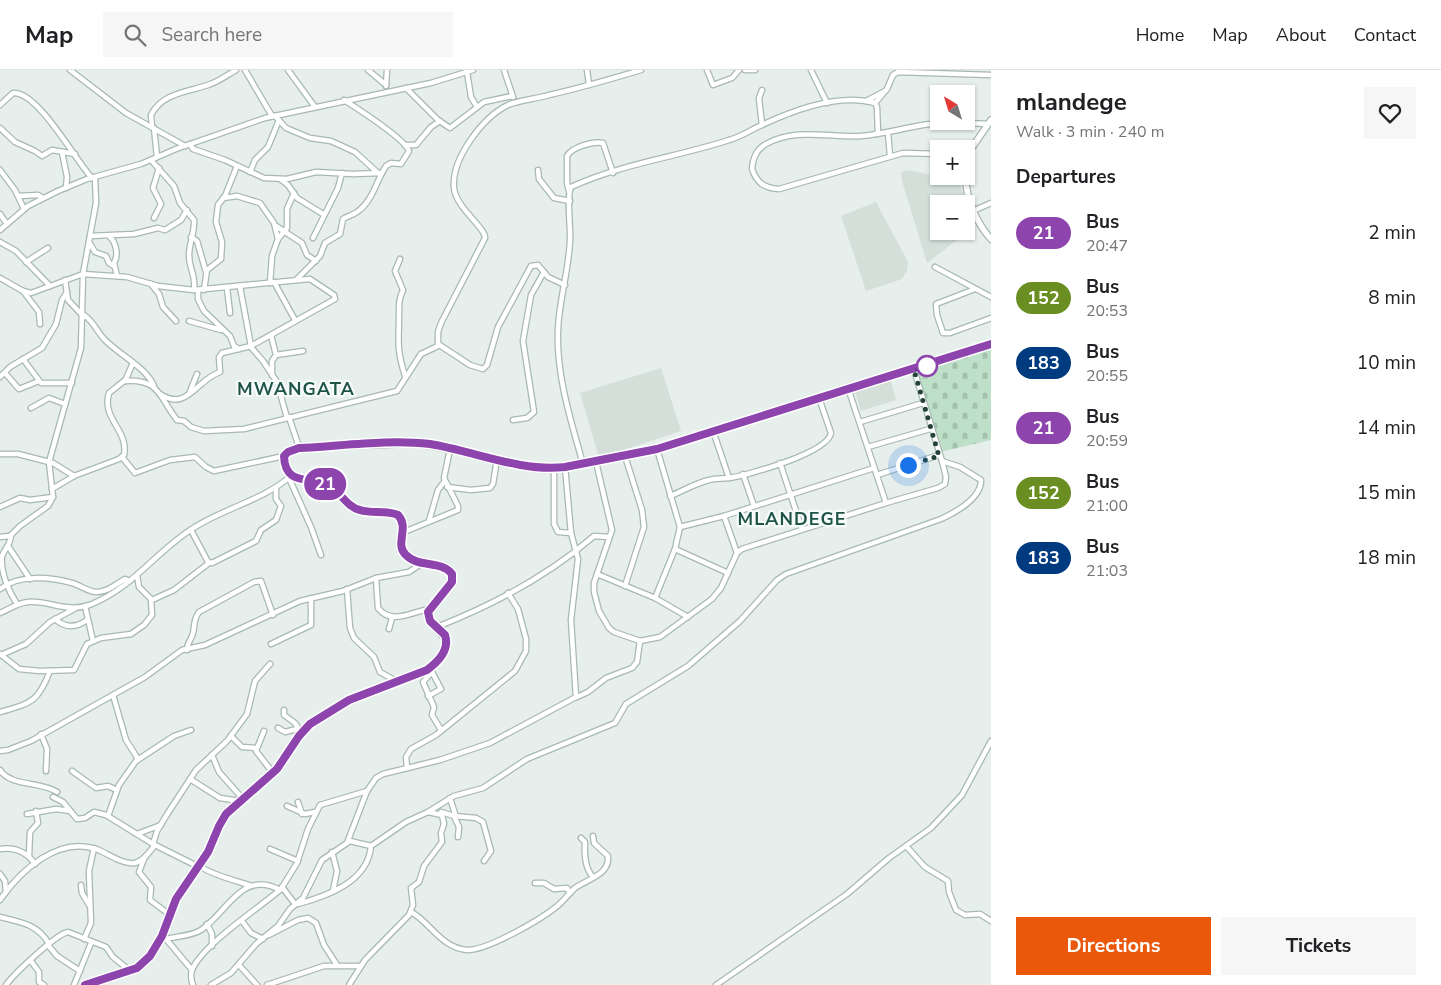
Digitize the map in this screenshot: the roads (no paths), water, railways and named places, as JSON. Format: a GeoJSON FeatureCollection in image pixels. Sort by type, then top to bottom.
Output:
{"type":"FeatureCollection","features":[{"type":"Feature","properties":{"kind":"main road"},"geometry":{"type":"LineString","coordinates":[[85,985],[144,963],[164,938],[176,899],[200,866],[226,814],[273,773],[299,731],[349,700],[419,674],[434,664],[445,650],[445,635],[429,619],[430,609],[448,587],[453,577],[450,570],[422,563],[404,554],[401,548],[404,532],[398,515],[358,510],[330,486],[290,476],[284,456],[288,452],[299,448],[411,443],[554,468],[565,467],[657,449],[848,388],[914,370],[991,344]]}},
{"type":"Feature","properties":{"kind":"street"},"geometry":{"type":"LineString","coordinates":[[70,70],[126,113],[193,149],[264,178],[279,178],[316,172],[380,173]]}},
{"type":"Feature","properties":{"kind":"street"},"geometry":{"type":"LineString","coordinates":[[157,157],[151,115],[162,101],[176,94],[212,84],[236,70]]}},
{"type":"Feature","properties":{"kind":"street"},"geometry":{"type":"LineString","coordinates":[[245,70],[275,117],[291,130],[310,138],[331,141],[355,152],[380,173]]}},
{"type":"Feature","properties":{"kind":"street"},"geometry":{"type":"LineString","coordinates":[[288,70],[315,107]]}},
{"type":"Feature","properties":{"kind":"street"},"geometry":{"type":"LineString","coordinates":[[368,70],[386,85]]}},
{"type":"Feature","properties":{"kind":"street"},"geometry":{"type":"LineString","coordinates":[[379,70],[386,72],[386,91]]}},
{"type":"Feature","properties":{"kind":"street"},"geometry":{"type":"LineString","coordinates":[[0,230],[24,209],[43,198],[94,177],[151,160],[187,145],[275,117],[344,100],[431,83],[473,70]]}},
{"type":"Feature","properties":{"kind":"street"},"geometry":{"type":"LineString","coordinates":[[505,70],[515,103]]}},
{"type":"Feature","properties":{"kind":"street"},"geometry":{"type":"LineString","coordinates":[[587,70],[589,85]]}},
{"type":"Feature","properties":{"kind":"street"},"geometry":{"type":"LineString","coordinates":[[438,344],[438,332],[441,323],[486,236],[484,230],[473,222],[458,199],[454,189],[456,176],[468,142],[476,132],[502,109],[515,103],[641,70]]}},
{"type":"Feature","properties":{"kind":"street"},"geometry":{"type":"LineString","coordinates":[[707,70],[713,85],[732,78],[739,70]]}},
{"type":"Feature","properties":{"kind":"street"},"geometry":{"type":"LineString","coordinates":[[745,70],[755,70]]}},
{"type":"Feature","properties":{"kind":"street"},"geometry":{"type":"LineString","coordinates":[[811,70],[827,103]]}},
{"type":"Feature","properties":{"kind":"street"},"geometry":{"type":"LineString","coordinates":[[875,103],[886,91],[892,76],[898,72],[966,71],[991,74]]}},
{"type":"Feature","properties":{"kind":"street"},"geometry":{"type":"LineString","coordinates":[[467,72],[471,96],[477,107]]}},
{"type":"Feature","properties":{"kind":"street"},"geometry":{"type":"LineString","coordinates":[[406,88],[447,127],[453,127],[477,107],[492,99],[512,96]]}},
{"type":"Feature","properties":{"kind":"street"},"geometry":{"type":"LineString","coordinates":[[762,90],[759,98],[762,125]]}},
{"type":"Feature","properties":{"kind":"street"},"geometry":{"type":"LineString","coordinates":[[570,191],[574,186],[732,140],[762,125],[804,108],[827,103],[866,100],[886,91]]}},
{"type":"Feature","properties":{"kind":"street"},"geometry":{"type":"LineString","coordinates":[[0,105],[13,93],[26,95],[57,129],[94,177],[96,203],[83,274],[84,316],[81,348],[48,462],[53,497],[48,506],[20,526],[11,535],[6,538],[0,537]]}},
{"type":"Feature","properties":{"kind":"street"},"geometry":{"type":"LineString","coordinates":[[344,100],[405,145],[408,153]]}},
{"type":"Feature","properties":{"kind":"street"},"geometry":{"type":"LineString","coordinates":[[866,100],[875,103]]}},
{"type":"Feature","properties":{"kind":"street"},"geometry":{"type":"LineString","coordinates":[[875,103],[877,107],[878,134]]}},
{"type":"Feature","properties":{"kind":"street"},"geometry":{"type":"LineString","coordinates":[[250,172],[255,160],[268,147],[275,117]]}},
{"type":"Feature","properties":{"kind":"street"},"geometry":{"type":"LineString","coordinates":[[296,280],[316,260],[325,243],[340,234],[343,219],[361,209],[370,198],[380,173],[388,164],[398,165],[403,163],[408,153],[431,127],[440,121]]}},
{"type":"Feature","properties":{"kind":"street"},"geometry":{"type":"LineString","coordinates":[[930,153],[914,152],[890,156],[779,189],[769,188],[760,184],[752,169],[755,155],[762,147],[772,141],[804,134],[841,136],[878,134],[942,123],[989,122]]}},
{"type":"Feature","properties":{"kind":"street"},"geometry":{"type":"LineString","coordinates":[[975,144],[989,122]]}},
{"type":"Feature","properties":{"kind":"street"},"geometry":{"type":"LineString","coordinates":[[0,128],[15,142],[42,156],[52,150],[76,154]]}},
{"type":"Feature","properties":{"kind":"street"},"geometry":{"type":"LineString","coordinates":[[888,133],[890,156]]}},
{"type":"Feature","properties":{"kind":"street"},"geometry":{"type":"LineString","coordinates":[[582,464],[564,390],[558,352],[558,330],[570,239],[570,191],[567,183],[568,156],[573,150],[592,143],[603,143],[613,174]]}},
{"type":"Feature","properties":{"kind":"street"},"geometry":{"type":"LineString","coordinates":[[405,145],[416,145]]}},
{"type":"Feature","properties":{"kind":"street"},"geometry":{"type":"LineString","coordinates":[[62,152],[66,188]]}},
{"type":"Feature","properties":{"kind":"street"},"geometry":{"type":"LineString","coordinates":[[151,160],[174,186],[180,203],[194,220],[189,254],[190,264],[199,290]]}},
{"type":"Feature","properties":{"kind":"street"},"geometry":{"type":"LineString","coordinates":[[237,166],[224,198],[218,205],[216,219],[222,242],[221,259],[206,272],[199,290],[198,299],[203,309],[230,336],[234,346],[239,349]]}},
{"type":"Feature","properties":{"kind":"street"},"geometry":{"type":"LineString","coordinates":[[154,218],[161,204],[153,188],[159,168]]}},
{"type":"Feature","properties":{"kind":"street"},"geometry":{"type":"LineString","coordinates":[[0,170],[19,196],[24,209]]}},
{"type":"Feature","properties":{"kind":"street"},"geometry":{"type":"LineString","coordinates":[[538,170],[539,179],[554,198],[570,201]]}},
{"type":"Feature","properties":{"kind":"street"},"geometry":{"type":"LineString","coordinates":[[313,238],[323,214],[338,188],[342,173]]}},
{"type":"Feature","properties":{"kind":"street"},"geometry":{"type":"LineString","coordinates":[[279,178],[300,200],[323,214]]}},
{"type":"Feature","properties":{"kind":"street"},"geometry":{"type":"LineString","coordinates":[[294,193],[287,209],[288,225],[285,232],[278,239],[272,256],[272,283],[295,320]]}},
{"type":"Feature","properties":{"kind":"street"},"geometry":{"type":"LineString","coordinates":[[19,196],[38,195],[43,198]]}},
{"type":"Feature","properties":{"kind":"street"},"geometry":{"type":"LineString","coordinates":[[224,198],[237,196],[260,203],[275,225],[302,243],[307,255],[316,260]]}},
{"type":"Feature","properties":{"kind":"street"},"geometry":{"type":"LineString","coordinates":[[975,211],[991,203]]}},
{"type":"Feature","properties":{"kind":"street"},"geometry":{"type":"LineString","coordinates":[[89,239],[142,233],[158,228],[167,230],[181,220],[187,210]]}},
{"type":"Feature","properties":{"kind":"street"},"geometry":{"type":"LineString","coordinates":[[975,213],[981,226],[991,239]]}},
{"type":"Feature","properties":{"kind":"street"},"geometry":{"type":"LineString","coordinates":[[0,214],[7,224]]}},
{"type":"Feature","properties":{"kind":"street"},"geometry":{"type":"LineString","coordinates":[[275,225],[278,239]]}},
{"type":"Feature","properties":{"kind":"street"},"geometry":{"type":"LineString","coordinates":[[0,236],[1,243],[9,246],[50,286]]}},
{"type":"Feature","properties":{"kind":"street"},"geometry":{"type":"LineString","coordinates":[[109,236],[115,247],[114,266],[117,276]]}},
{"type":"Feature","properties":{"kind":"street"},"geometry":{"type":"LineString","coordinates":[[191,237],[197,241],[206,272]]}},
{"type":"Feature","properties":{"kind":"street"},"geometry":{"type":"LineString","coordinates":[[89,239],[95,252],[106,256],[109,263],[114,266]]}},
{"type":"Feature","properties":{"kind":"street"},"geometry":{"type":"LineString","coordinates":[[26,262],[48,248]]}},
{"type":"Feature","properties":{"kind":"street"},"geometry":{"type":"LineString","coordinates":[[400,259],[395,271],[403,290],[398,304],[397,339],[398,353],[405,376]]}},
{"type":"Feature","properties":{"kind":"street"},"geometry":{"type":"LineString","coordinates":[[438,344],[476,368],[485,368],[498,327],[526,272],[535,265],[550,278],[565,285]]}},
{"type":"Feature","properties":{"kind":"street"},"geometry":{"type":"LineString","coordinates":[[935,267],[991,297]]}},
{"type":"Feature","properties":{"kind":"street"},"geometry":{"type":"LineString","coordinates":[[513,420],[528,418],[534,412],[523,341],[531,294],[544,272]]}},
{"type":"Feature","properties":{"kind":"street"},"geometry":{"type":"LineString","coordinates":[[23,291],[34,292],[83,274],[117,276],[199,290],[296,280],[315,280],[330,291],[335,299],[250,346],[220,354],[220,372],[209,376],[181,400],[175,400],[160,393]]}},
{"type":"Feature","properties":{"kind":"street"},"geometry":{"type":"LineString","coordinates":[[0,278],[23,291],[39,312],[40,324]]}},
{"type":"Feature","properties":{"kind":"street"},"geometry":{"type":"LineString","coordinates":[[65,280],[68,300],[96,325],[106,341],[149,377],[177,420],[184,421],[191,427],[204,431],[244,430],[288,417],[396,391],[421,354],[438,344]]}},
{"type":"Feature","properties":{"kind":"street"},"geometry":{"type":"LineString","coordinates":[[150,283],[159,294],[163,307],[176,321]]}},
{"type":"Feature","properties":{"kind":"street"},"geometry":{"type":"LineString","coordinates":[[240,287],[250,346],[263,361],[280,391],[299,448]]}},
{"type":"Feature","properties":{"kind":"street"},"geometry":{"type":"LineString","coordinates":[[227,288],[230,313]]}},
{"type":"Feature","properties":{"kind":"street"},"geometry":{"type":"LineString","coordinates":[[975,289],[936,304],[937,316],[944,333],[950,333],[991,318]]}},
{"type":"Feature","properties":{"kind":"street"},"geometry":{"type":"LineString","coordinates":[[0,377],[10,367],[41,350],[56,324],[66,292]]}},
{"type":"Feature","properties":{"kind":"street"},"geometry":{"type":"LineString","coordinates":[[189,321],[222,330]]}},
{"type":"Feature","properties":{"kind":"street"},"geometry":{"type":"LineString","coordinates":[[270,334],[276,355]]}},
{"type":"Feature","properties":{"kind":"street"},"geometry":{"type":"LineString","coordinates":[[271,376],[272,361],[276,355],[303,351]]}},
{"type":"Feature","properties":{"kind":"street"},"geometry":{"type":"LineString","coordinates":[[23,359],[39,381],[44,383],[72,383]]}},
{"type":"Feature","properties":{"kind":"street"},"geometry":{"type":"LineString","coordinates":[[125,381],[133,363]]}},
{"type":"Feature","properties":{"kind":"street"},"geometry":{"type":"LineString","coordinates":[[596,462],[612,526],[597,574],[594,592],[605,622],[614,632],[640,641],[660,637],[712,599],[728,573],[737,553],[742,549],[943,486],[946,482],[942,462],[930,429],[914,370]]}},
{"type":"Feature","properties":{"kind":"street"},"geometry":{"type":"LineString","coordinates":[[5,373],[19,389],[39,381]]}},
{"type":"Feature","properties":{"kind":"street"},"geometry":{"type":"LineString","coordinates":[[189,394],[197,374]]}},
{"type":"Feature","properties":{"kind":"street"},"geometry":{"type":"LineString","coordinates":[[52,489],[74,476],[122,457],[124,451],[123,440],[110,418],[108,397],[112,388],[125,381],[145,381],[154,386]]}},
{"type":"Feature","properties":{"kind":"street"},"geometry":{"type":"LineString","coordinates":[[848,388],[886,503]]}},
{"type":"Feature","properties":{"kind":"street"},"geometry":{"type":"LineString","coordinates":[[31,408],[49,398],[65,404]]}},
{"type":"Feature","properties":{"kind":"street"},"geometry":{"type":"LineString","coordinates":[[670,496],[710,480],[743,474],[808,453],[830,438],[831,433],[819,398]]}},
{"type":"Feature","properties":{"kind":"street"},"geometry":{"type":"LineString","coordinates":[[171,412],[175,400]]}},
{"type":"Feature","properties":{"kind":"street"},"geometry":{"type":"LineString","coordinates":[[860,422],[923,403]]}},
{"type":"Feature","properties":{"kind":"street"},"geometry":{"type":"LineString","coordinates":[[868,447],[930,429]]}},
{"type":"Feature","properties":{"kind":"street"},"geometry":{"type":"LineString","coordinates":[[713,431],[728,478]]}},
{"type":"Feature","properties":{"kind":"street"},"geometry":{"type":"LineString","coordinates":[[429,520],[438,490],[444,482],[450,449]]}},
{"type":"Feature","properties":{"kind":"street"},"geometry":{"type":"LineString","coordinates":[[655,598],[675,549],[680,527],[657,449]]}},
{"type":"Feature","properties":{"kind":"street"},"geometry":{"type":"LineString","coordinates":[[0,454],[18,454],[55,464],[74,476]]}},
{"type":"Feature","properties":{"kind":"street"},"geometry":{"type":"LineString","coordinates":[[122,457],[135,473],[182,456],[195,456],[206,467],[214,471],[284,456]]}},
{"type":"Feature","properties":{"kind":"street"},"geometry":{"type":"LineString","coordinates":[[624,586],[644,527],[642,510],[625,456]]}},
{"type":"Feature","properties":{"kind":"street"},"geometry":{"type":"LineString","coordinates":[[877,475],[939,456]]}},
{"type":"Feature","properties":{"kind":"street"},"geometry":{"type":"LineString","coordinates":[[447,487],[471,490],[490,488],[493,484],[497,459]]}},
{"type":"Feature","properties":{"kind":"street"},"geometry":{"type":"LineString","coordinates":[[212,985],[239,965],[294,904],[303,898],[320,862],[332,852],[352,841],[371,846],[406,822],[436,808],[450,798],[490,785],[528,759],[615,723],[626,704],[673,676],[695,660],[740,621],[776,580],[786,574],[944,518],[964,507],[977,491],[981,480],[960,468],[942,462]]}},
{"type":"Feature","properties":{"kind":"street"},"geometry":{"type":"LineString","coordinates":[[780,463],[802,530]]}},
{"type":"Feature","properties":{"kind":"street"},"geometry":{"type":"LineString","coordinates":[[565,467],[571,533],[578,563],[571,620],[577,697]]}},
{"type":"Feature","properties":{"kind":"street"},"geometry":{"type":"LineString","coordinates":[[554,468],[554,524],[558,532],[571,533]]}},
{"type":"Feature","properties":{"kind":"street"},"geometry":{"type":"LineString","coordinates":[[680,527],[724,516],[874,468]]}},
{"type":"Feature","properties":{"kind":"street"},"geometry":{"type":"LineString","coordinates":[[743,474],[754,506]]}},
{"type":"Feature","properties":{"kind":"street"},"geometry":{"type":"LineString","coordinates":[[0,655],[26,644],[55,619],[112,593],[137,575],[191,530],[276,488],[290,476],[321,554]]}},
{"type":"Feature","properties":{"kind":"street"},"geometry":{"type":"LineString","coordinates":[[404,532],[429,520],[458,510],[458,506],[444,482]]}},
{"type":"Feature","properties":{"kind":"street"},"geometry":{"type":"LineString","coordinates":[[152,600],[174,590],[209,563],[226,558],[255,542],[261,530],[276,520],[281,506],[276,499],[276,488]]}},
{"type":"Feature","properties":{"kind":"street"},"geometry":{"type":"LineString","coordinates":[[0,507],[20,498],[30,500],[53,497]]}},
{"type":"Feature","properties":{"kind":"street"},"geometry":{"type":"LineString","coordinates":[[724,516],[737,553]]}},
{"type":"Feature","properties":{"kind":"street"},"geometry":{"type":"LineString","coordinates":[[191,530],[209,563]]}},
{"type":"Feature","properties":{"kind":"street"},"geometry":{"type":"LineString","coordinates":[[11,535],[1,559],[5,585],[17,604]]}},
{"type":"Feature","properties":{"kind":"street"},"geometry":{"type":"LineString","coordinates":[[437,627],[470,613],[508,593],[576,552],[594,536],[609,536]]}},
{"type":"Feature","properties":{"kind":"street"},"geometry":{"type":"LineString","coordinates":[[8,546],[30,579]]}},
{"type":"Feature","properties":{"kind":"street"},"geometry":{"type":"LineString","coordinates":[[675,549],[728,573]]}},
{"type":"Feature","properties":{"kind":"street"},"geometry":{"type":"LineString","coordinates":[[0,751],[20,746],[145,677],[182,650],[204,645],[300,601],[347,589],[376,578],[409,572],[422,563]]}},
{"type":"Feature","properties":{"kind":"street"},"geometry":{"type":"LineString","coordinates":[[597,574],[655,598],[688,617]]}},
{"type":"Feature","properties":{"kind":"street"},"geometry":{"type":"LineString","coordinates":[[0,655],[19,669],[74,670],[83,648],[92,641],[131,634],[144,625],[152,615],[152,600],[139,587],[137,575]]}},
{"type":"Feature","properties":{"kind":"street"},"geometry":{"type":"LineString","coordinates":[[376,578],[378,608],[392,618],[430,609]]}},
{"type":"Feature","properties":{"kind":"street"},"geometry":{"type":"LineString","coordinates":[[0,589],[5,585],[30,579],[69,582],[98,592],[110,589],[125,579],[130,580]]}},
{"type":"Feature","properties":{"kind":"street"},"geometry":{"type":"LineString","coordinates":[[188,650],[188,642],[193,635],[194,619],[199,612],[254,582],[261,581],[273,615]]}},
{"type":"Feature","properties":{"kind":"street"},"geometry":{"type":"LineString","coordinates":[[347,589],[351,633],[357,643],[374,657],[380,672],[396,681]]}},
{"type":"Feature","properties":{"kind":"street"},"geometry":{"type":"LineString","coordinates":[[407,768],[406,757],[409,752],[440,730],[484,694],[512,675],[522,660],[526,650],[526,639],[518,609],[508,593]]}},
{"type":"Feature","properties":{"kind":"street"},"geometry":{"type":"LineString","coordinates":[[271,644],[311,624],[311,598]]}},
{"type":"Feature","properties":{"kind":"street"},"geometry":{"type":"LineString","coordinates":[[0,613],[17,604],[30,602],[76,608]]}},
{"type":"Feature","properties":{"kind":"street"},"geometry":{"type":"LineString","coordinates":[[85,606],[92,641]]}},
{"type":"Feature","properties":{"kind":"street"},"geometry":{"type":"LineString","coordinates":[[389,629],[392,618]]}},
{"type":"Feature","properties":{"kind":"street"},"geometry":{"type":"LineString","coordinates":[[55,619],[63,624],[74,626],[87,620]]}},
{"type":"Feature","properties":{"kind":"street"},"geometry":{"type":"LineString","coordinates":[[347,843],[367,791],[379,776],[440,760],[490,743],[588,692],[606,678],[632,668],[637,662],[640,641]]}},
{"type":"Feature","properties":{"kind":"street"},"geometry":{"type":"LineString","coordinates":[[170,915],[154,905],[150,900],[151,887],[139,872],[144,858],[154,845],[160,825],[190,779],[231,736],[250,710],[255,681],[270,664]]}},
{"type":"Feature","properties":{"kind":"street"},"geometry":{"type":"LineString","coordinates":[[434,664],[431,673],[423,680],[434,708],[432,714],[440,730]]}},
{"type":"Feature","properties":{"kind":"street"},"geometry":{"type":"LineString","coordinates":[[0,712],[22,706],[39,695],[50,671]]}},
{"type":"Feature","properties":{"kind":"street"},"geometry":{"type":"LineString","coordinates":[[428,696],[441,689],[439,681],[431,673]]}},
{"type":"Feature","properties":{"kind":"street"},"geometry":{"type":"LineString","coordinates":[[112,695],[126,740],[138,759]]}},
{"type":"Feature","properties":{"kind":"street"},"geometry":{"type":"LineString","coordinates":[[278,728],[285,732],[299,731],[295,723],[284,715],[284,710]]}},
{"type":"Feature","properties":{"kind":"street"},"geometry":{"type":"LineString","coordinates":[[108,816],[125,774],[138,759],[174,736],[191,730]]}},
{"type":"Feature","properties":{"kind":"street"},"geometry":{"type":"LineString","coordinates":[[264,731],[256,748],[258,754],[273,773]]}},
{"type":"Feature","properties":{"kind":"street"},"geometry":{"type":"LineString","coordinates":[[41,734],[47,749],[46,771]]}},
{"type":"Feature","properties":{"kind":"street"},"geometry":{"type":"LineString","coordinates":[[231,736],[242,747],[256,748]]}},
{"type":"Feature","properties":{"kind":"street"},"geometry":{"type":"LineString","coordinates":[[716,985],[847,894],[931,828],[959,799],[991,741]]}},
{"type":"Feature","properties":{"kind":"street"},"geometry":{"type":"LineString","coordinates":[[212,755],[217,769],[241,800]]}},
{"type":"Feature","properties":{"kind":"street"},"geometry":{"type":"LineString","coordinates":[[0,770],[8,778],[50,787],[57,792]]}},
{"type":"Feature","properties":{"kind":"street"},"geometry":{"type":"LineString","coordinates":[[72,771],[96,788],[108,786],[117,790]]}},
{"type":"Feature","properties":{"kind":"street"},"geometry":{"type":"LineString","coordinates":[[190,779],[220,798],[241,800]]}},
{"type":"Feature","properties":{"kind":"street"},"geometry":{"type":"LineString","coordinates":[[194,985],[190,976],[192,970],[212,946],[281,888],[298,861],[315,812],[322,803],[367,791]]}},
{"type":"Feature","properties":{"kind":"street"},"geometry":{"type":"LineString","coordinates":[[53,797],[63,802],[80,819],[94,812],[108,816],[154,845],[213,874],[226,876],[250,886]]}},
{"type":"Feature","properties":{"kind":"street"},"geometry":{"type":"LineString","coordinates":[[450,798],[459,827],[458,837]]}},
{"type":"Feature","properties":{"kind":"street"},"geometry":{"type":"LineString","coordinates":[[298,802],[302,814]]}},
{"type":"Feature","properties":{"kind":"street"},"geometry":{"type":"LineString","coordinates":[[288,806],[302,814],[315,812]]}},
{"type":"Feature","properties":{"kind":"street"},"geometry":{"type":"LineString","coordinates":[[436,808],[455,816],[476,818],[485,824],[490,851],[484,861]]}},
{"type":"Feature","properties":{"kind":"street"},"geometry":{"type":"LineString","coordinates":[[28,814],[36,811],[56,809],[70,811]]}},
{"type":"Feature","properties":{"kind":"street"},"geometry":{"type":"LineString","coordinates":[[29,856],[30,832],[38,823],[36,811]]}},
{"type":"Feature","properties":{"kind":"street"},"geometry":{"type":"LineString","coordinates":[[348,985],[361,966],[411,912],[413,905],[411,888],[419,882],[424,866],[442,842],[441,832],[444,825],[442,815],[428,812]]}},
{"type":"Feature","properties":{"kind":"street"},"geometry":{"type":"LineString","coordinates":[[137,834],[160,825]]}},
{"type":"Feature","properties":{"kind":"street"},"geometry":{"type":"LineString","coordinates":[[411,912],[420,917],[430,930],[457,948],[476,950],[527,926],[558,906],[570,893],[606,868],[609,859],[607,854],[594,843],[593,836]]}},
{"type":"Feature","properties":{"kind":"street"},"geometry":{"type":"LineString","coordinates":[[581,838],[585,842],[584,854],[589,873],[593,877]]}},
{"type":"Feature","properties":{"kind":"street"},"geometry":{"type":"LineString","coordinates":[[294,904],[320,898],[350,882],[359,873],[370,856],[371,846]]}},
{"type":"Feature","properties":{"kind":"street"},"geometry":{"type":"LineString","coordinates":[[906,846],[924,867],[948,881],[952,904],[958,912],[969,915],[980,914],[991,921]]}},
{"type":"Feature","properties":{"kind":"street"},"geometry":{"type":"LineString","coordinates":[[0,849],[12,848],[29,856],[35,864]]}},
{"type":"Feature","properties":{"kind":"street"},"geometry":{"type":"LineString","coordinates":[[0,900],[35,864],[62,848],[94,848],[128,862],[136,863],[144,858]]}},
{"type":"Feature","properties":{"kind":"street"},"geometry":{"type":"LineString","coordinates":[[84,939],[91,923],[90,865],[94,848]]}},
{"type":"Feature","properties":{"kind":"street"},"geometry":{"type":"LineString","coordinates":[[270,849],[298,861]]}},
{"type":"Feature","properties":{"kind":"street"},"geometry":{"type":"LineString","coordinates":[[332,852],[337,871],[332,891]]}},
{"type":"Feature","properties":{"kind":"street"},"geometry":{"type":"LineString","coordinates":[[0,874],[5,881],[6,892]]}},
{"type":"Feature","properties":{"kind":"street"},"geometry":{"type":"LineString","coordinates":[[164,938],[198,932],[239,893],[257,883],[281,888],[294,904]]}},
{"type":"Feature","properties":{"kind":"street"},"geometry":{"type":"LineString","coordinates":[[535,883],[545,883],[554,889],[567,888],[570,893]]}},
{"type":"Feature","properties":{"kind":"street"},"geometry":{"type":"LineString","coordinates":[[81,885],[84,897],[90,906]]}},
{"type":"Feature","properties":{"kind":"street"},"geometry":{"type":"LineString","coordinates":[[286,915],[291,924]]}},
{"type":"Feature","properties":{"kind":"street"},"geometry":{"type":"LineString","coordinates":[[0,917],[32,926],[40,932],[56,956],[80,971]]}},
{"type":"Feature","properties":{"kind":"street"},"geometry":{"type":"LineString","coordinates":[[268,935],[304,918],[316,923],[324,945],[337,965]]}},
{"type":"Feature","properties":{"kind":"street"},"geometry":{"type":"LineString","coordinates":[[242,921],[251,933],[263,939]]}},
{"type":"Feature","properties":{"kind":"street"},"geometry":{"type":"LineString","coordinates":[[207,924],[212,934],[212,946]]}},
{"type":"Feature","properties":{"kind":"street"},"geometry":{"type":"LineString","coordinates":[[6,985],[48,944],[62,933],[68,932],[76,934],[91,943],[106,947],[113,957],[129,970]]}},
{"type":"Feature","properties":{"kind":"street"},"geometry":{"type":"LineString","coordinates":[[164,938],[192,970]]}},
{"type":"Feature","properties":{"kind":"street"},"geometry":{"type":"LineString","coordinates":[[74,985],[91,943]]}},
{"type":"Feature","properties":{"kind":"street"},"geometry":{"type":"LineString","coordinates":[[31,961],[39,972],[39,982],[44,985]]}},
{"type":"Feature","properties":{"kind":"street"},"geometry":{"type":"LineString","coordinates":[[239,965],[257,985]]}},
{"type":"Feature","properties":{"kind":"street"},"geometry":{"type":"LineString","coordinates":[[267,985],[324,966],[361,966]]}},
{"type":"Feature","properties":{"kind":"district","name":"MWANGATA"},"geometry":{"type":"Point","coordinates":[296,389]}},
{"type":"Feature","properties":{"kind":"district","name":"MLANDEGE"},"geometry":{"type":"Point","coordinates":[792,519]}}]}
